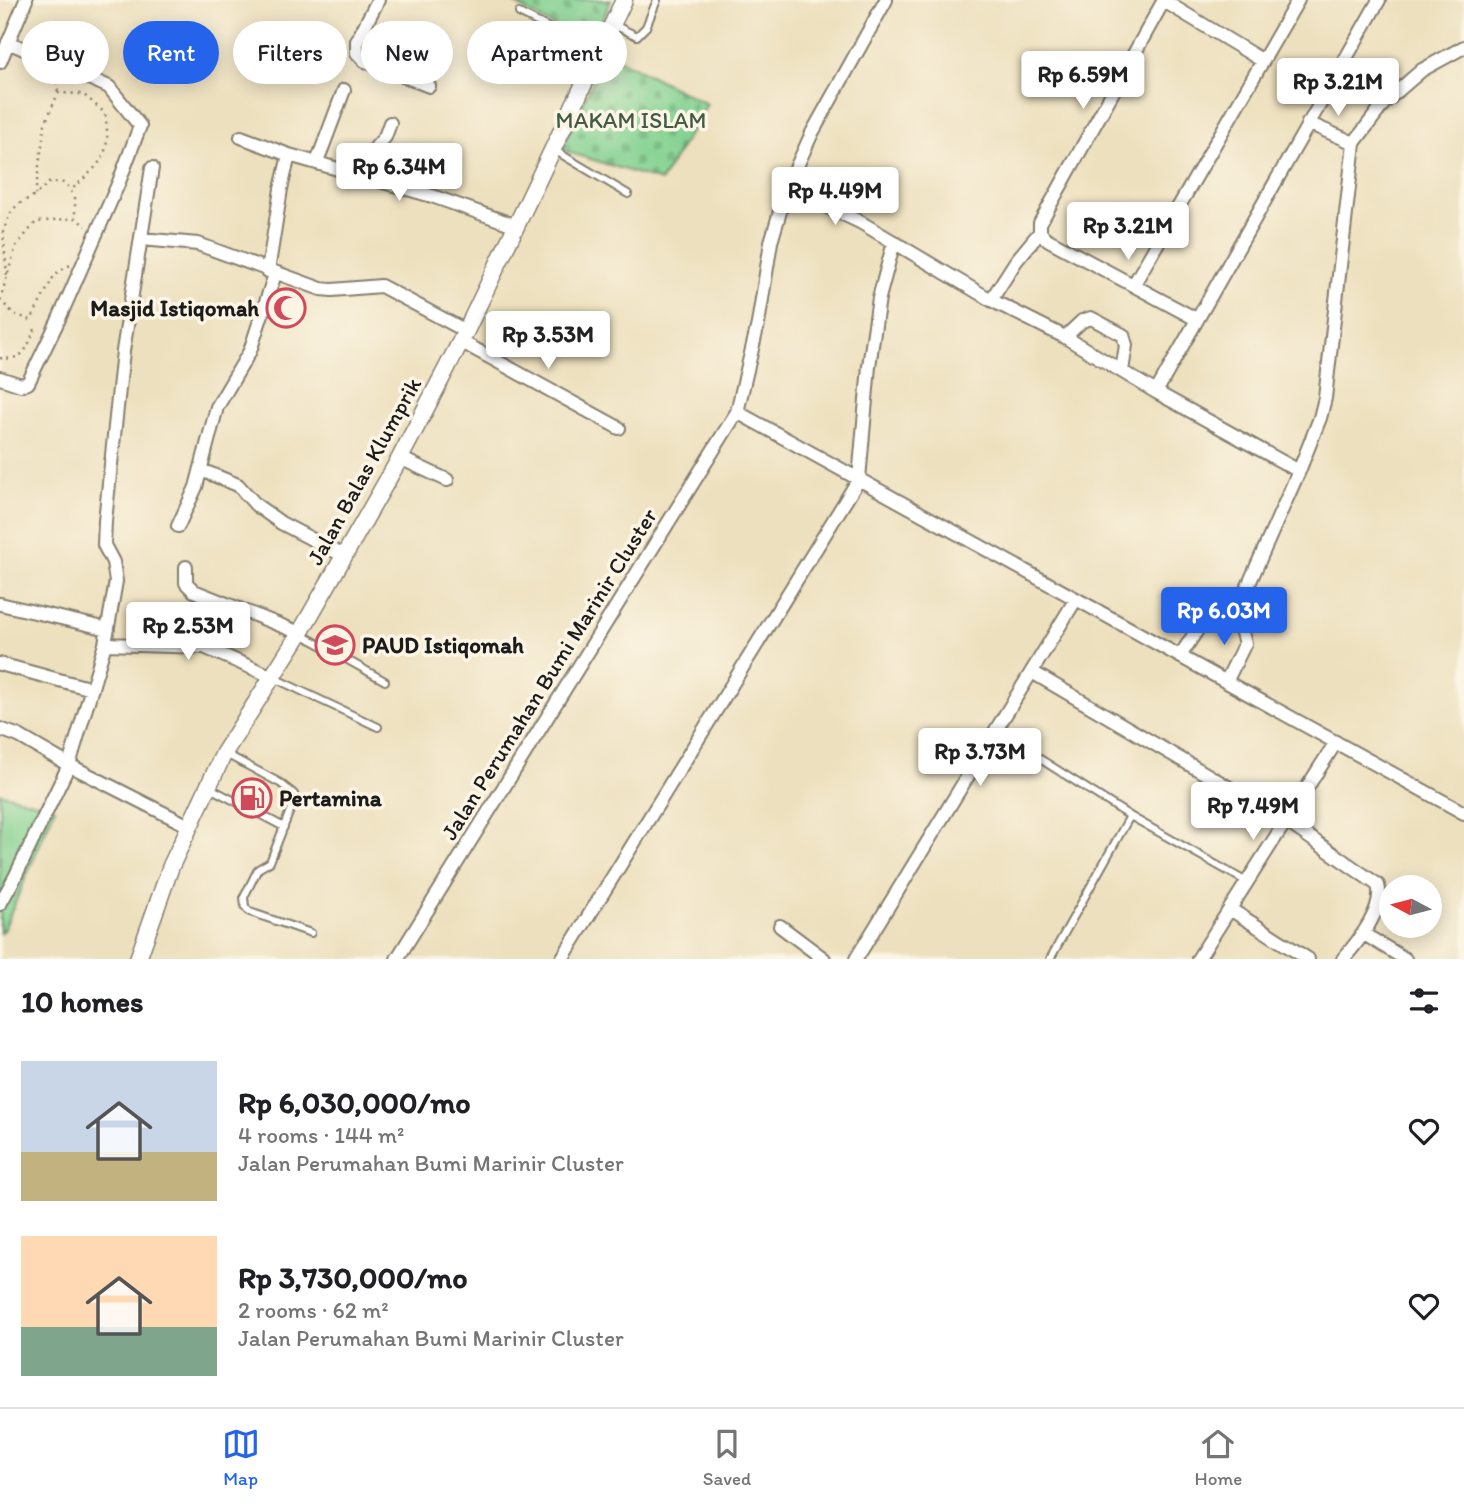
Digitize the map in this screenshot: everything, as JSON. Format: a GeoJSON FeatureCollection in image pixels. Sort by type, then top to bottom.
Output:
{"type":"FeatureCollection","features":[{"type":"Feature","properties":{"kind":"street"},"geometry":{"type":"LineString","coordinates":[[0,62],[26,0]]}},
{"type":"Feature","properties":{"kind":"street"},"geometry":{"type":"LineString","coordinates":[[378,0],[357,41],[357,53],[365,61],[429,86]]}},
{"type":"Feature","properties":{"kind":"street","name":"Jalan Balas Klumprik"},"geometry":{"type":"LineString","coordinates":[[614,21],[624,0]]}},
{"type":"Feature","properties":{"kind":"street","name":"Jalan Perumahan Bumi Marinir Cluster"},"geometry":{"type":"LineString","coordinates":[[397,959],[737,412],[758,324],[771,242],[787,188],[812,133],[886,0]]}},
{"type":"Feature","properties":{"kind":"street"},"geometry":{"type":"LineString","coordinates":[[991,300],[1016,261],[1040,232],[1040,223],[1164,0],[1263,61]]}},
{"type":"Feature","properties":{"kind":"street"},"geometry":{"type":"LineString","coordinates":[[1134,284],[1298,0]]}},
{"type":"Feature","properties":{"kind":"street"},"geometry":{"type":"LineString","coordinates":[[1156,392],[1379,0]]}},
{"type":"Feature","properties":{"kind":"street"},"geometry":{"type":"LineString","coordinates":[[0,378],[21,385],[28,383],[114,195],[140,126],[109,87],[8,42]]}},
{"type":"Feature","properties":{"kind":"street"},"geometry":{"type":"LineString","coordinates":[[1226,682],[1245,643],[1236,613],[1299,471],[1325,398],[1354,143],[1385,102],[1422,70],[1464,47]]}},
{"type":"Feature","properties":{"kind":"street","name":"Jalan Balas Klumprik"},"geometry":{"type":"LineString","coordinates":[[138,959],[171,866],[224,753],[300,633],[400,458],[463,336],[584,84]]}},
{"type":"Feature","properties":{"kind":"street"},"geometry":{"type":"LineString","coordinates":[[317,162],[344,90]]}},
{"type":"Feature","properties":{"kind":"street"},"geometry":{"type":"LineString","coordinates":[[366,175],[376,147],[385,137],[390,123]]}},
{"type":"Feature","properties":{"kind":"street"},"geometry":{"type":"LineString","coordinates":[[1308,123],[1354,143]]}},
{"type":"Feature","properties":{"kind":"street"},"geometry":{"type":"LineString","coordinates":[[241,137],[289,155],[366,175],[517,226]]}},
{"type":"Feature","properties":{"kind":"street"},"geometry":{"type":"LineString","coordinates":[[178,526],[192,500],[217,407],[250,351],[272,272],[281,189],[289,155]]}},
{"type":"Feature","properties":{"kind":"street"},"geometry":{"type":"LineString","coordinates":[[0,904],[16,877],[69,765],[105,644],[116,581],[113,562],[104,545],[104,533],[123,351],[152,168]]}},
{"type":"Feature","properties":{"kind":"street"},"geometry":{"type":"LineString","coordinates":[[787,188],[860,222],[991,300],[1065,337],[1156,392],[1299,471]]}},
{"type":"Feature","properties":{"kind":"street"},"geometry":{"type":"LineString","coordinates":[[1040,232],[1045,238],[1196,319]]}},
{"type":"Feature","properties":{"kind":"street"},"geometry":{"type":"LineString","coordinates":[[141,239],[198,244],[310,286],[332,290],[385,287],[619,428]]}},
{"type":"Feature","properties":{"kind":"street"},"geometry":{"type":"LineString","coordinates":[[562,959],[859,479],[869,366],[877,312],[894,242]]}},
{"type":"Feature","properties":{"kind":"street"},"geometry":{"type":"LineString","coordinates":[[1065,337],[1082,321],[1091,318],[1123,335],[1126,345],[1122,371]]}},
{"type":"Feature","properties":{"kind":"street"},"geometry":{"type":"LineString","coordinates":[[737,412],[1464,813]]}},
{"type":"Feature","properties":{"kind":"street"},"geometry":{"type":"LineString","coordinates":[[400,458],[447,480]]}},
{"type":"Feature","properties":{"kind":"street"},"geometry":{"type":"LineString","coordinates":[[201,470],[238,485],[257,505],[281,523],[344,556]]}},
{"type":"Feature","properties":{"kind":"street"},"geometry":{"type":"LineString","coordinates":[[186,567],[186,583],[194,591],[300,633]]}},
{"type":"Feature","properties":{"kind":"street"},"geometry":{"type":"LineString","coordinates":[[856,959],[1076,599]]}},
{"type":"Feature","properties":{"kind":"street"},"geometry":{"type":"LineString","coordinates":[[0,604],[108,629]]}},
{"type":"Feature","properties":{"kind":"street"},"geometry":{"type":"LineString","coordinates":[[1180,656],[1203,621],[1236,613]]}},
{"type":"Feature","properties":{"kind":"street"},"geometry":{"type":"LineString","coordinates":[[105,644],[204,647],[273,677]]}},
{"type":"Feature","properties":{"kind":"street"},"geometry":{"type":"LineString","coordinates":[[0,664],[92,689]]}},
{"type":"Feature","properties":{"kind":"street"},"geometry":{"type":"LineString","coordinates":[[1032,672],[1286,821],[1378,885],[1381,894],[1364,934],[1343,959]]}},
{"type":"Feature","properties":{"kind":"street"},"geometry":{"type":"LineString","coordinates":[[0,729],[189,826]]}},
{"type":"Feature","properties":{"kind":"street"},"geometry":{"type":"LineString","coordinates":[[1198,959],[1336,742]]}},
{"type":"Feature","properties":{"kind":"street"},"geometry":{"type":"LineString","coordinates":[[1230,909],[1308,959]]}},
{"type":"Feature","properties":{"kind":"street"},"geometry":{"type":"LineString","coordinates":[[780,926],[824,959]]}},
{"type":"Feature","properties":{"kind":"street"},"geometry":{"type":"LineString","coordinates":[[1364,934],[1405,959]]}},
{"type":"Feature","properties":{"kind":"lane"},"geometry":{"type":"LineString","coordinates":[[627,31],[637,36],[646,27],[657,0]]}},
{"type":"Feature","properties":{"kind":"lane"},"geometry":{"type":"LineString","coordinates":[[519,13],[535,21]]}},
{"type":"Feature","properties":{"kind":"lane"},"geometry":{"type":"LineString","coordinates":[[553,149],[628,194]]}},
{"type":"Feature","properties":{"kind":"lane"},"geometry":{"type":"LineString","coordinates":[[300,633],[385,681]]}},
{"type":"Feature","properties":{"kind":"lane"},"geometry":{"type":"LineString","coordinates":[[273,677],[378,727]]}},
{"type":"Feature","properties":{"kind":"lane"},"geometry":{"type":"LineString","coordinates":[[996,731],[1130,816],[1247,882]]}},
{"type":"Feature","properties":{"kind":"lane"},"geometry":{"type":"LineString","coordinates":[[224,753],[280,783],[294,794],[270,862],[258,869],[244,897],[245,906],[250,912],[311,933]]}},
{"type":"Feature","properties":{"kind":"lane"},"geometry":{"type":"LineString","coordinates":[[207,787],[284,827]]}},
{"type":"Feature","properties":{"kind":"lane"},"geometry":{"type":"LineString","coordinates":[[1050,959],[1130,816]]}},
{"type":"Feature","properties":{"kind":"path"},"geometry":{"type":"LineString","coordinates":[[35,195],[45,124],[58,93],[83,94],[105,113],[109,138],[104,158],[71,191]]}},
{"type":"Feature","properties":{"kind":"path"},"geometry":{"type":"LineString","coordinates":[[7,278],[3,232],[9,214],[17,205],[50,182],[66,183],[75,198],[75,218]]}},
{"type":"Feature","properties":{"kind":"path"},"geometry":{"type":"LineString","coordinates":[[76,261],[55,274],[31,320],[14,314],[0,300],[16,246],[36,222],[75,218],[86,225],[87,236]]}},
{"type":"Feature","properties":{"kind":"path"},"geometry":{"type":"LineString","coordinates":[[0,358],[13,360],[23,354],[35,329]]}},
{"type":"Feature","properties":{"kind":"green space","name":"MAKAM ISLAM"},"geometry":{"type":"Polygon","coordinates":[[[509,0],[611,0],[602,21],[544,21],[509,0]]]}},
{"type":"Feature","properties":{"kind":"green space","name":"MAKAM ISLAM"},"geometry":{"type":"Polygon","coordinates":[[[627,64],[707,104],[661,181],[561,150],[592,84],[627,84],[627,64]]]}},
{"type":"Feature","properties":{"kind":"green space"},"geometry":{"type":"Polygon","coordinates":[[[0,793],[55,808],[0,933],[0,793]]]}},
{"type":"Feature","properties":{"kind":"place","name":"Masjid Istiqomah"},"geometry":{"type":"Point","coordinates":[286,308]}},
{"type":"Feature","properties":{"kind":"place","name":"PAUD Istiqomah"},"geometry":{"type":"Point","coordinates":[335,645]}},
{"type":"Feature","properties":{"kind":"place","name":"Pertamina"},"geometry":{"type":"Point","coordinates":[252,798]}}]}
